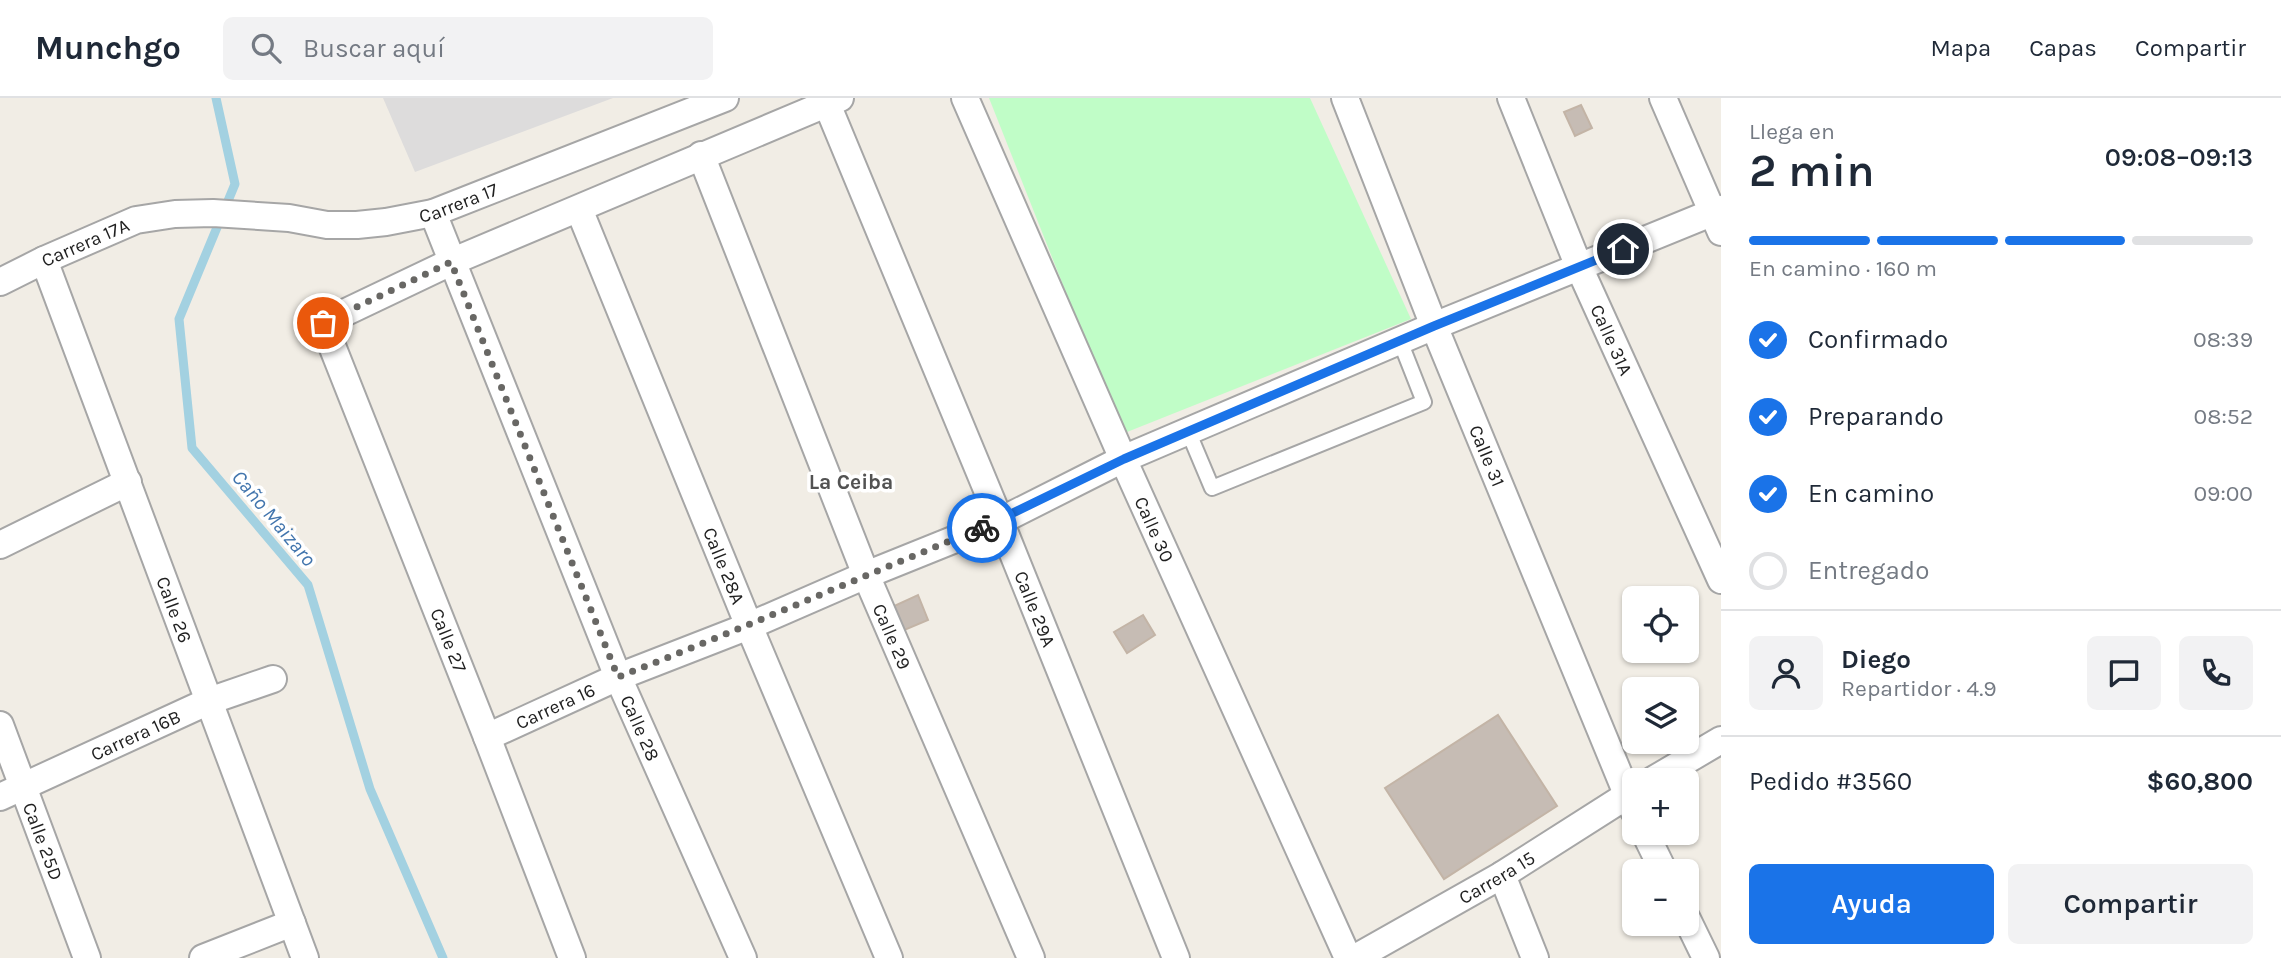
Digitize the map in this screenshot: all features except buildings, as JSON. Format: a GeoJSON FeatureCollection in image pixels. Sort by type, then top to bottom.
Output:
{"type":"FeatureCollection","features":[{"type":"Feature","properties":{"kind":"street","name":"Carrera 17"},"geometry":{"type":"LineString","coordinates":[[175,214],[213,212],[289,218],[327,225],[357,225],[433,213],[725,98]]}},
{"type":"Feature","properties":{"kind":"street","name":"Calle 30"},"geometry":{"type":"LineString","coordinates":[[965,98],[1348,958]]}},
{"type":"Feature","properties":{"kind":"street","name":"Calle 31"},"geometry":{"type":"LineString","coordinates":[[1345,98],[1434,326],[1622,775]]}},
{"type":"Feature","properties":{"kind":"street","name":"Calle 31A"},"geometry":{"type":"LineString","coordinates":[[1511,98],[1579,267],[1721,580]]}},
{"type":"Feature","properties":{"kind":"street"},"geometry":{"type":"LineString","coordinates":[[1663,98],[1718,218]]}},
{"type":"Feature","properties":{"kind":"street"},"geometry":{"type":"LineString","coordinates":[[451,262],[834,101]]}},
{"type":"Feature","properties":{"kind":"street","name":"Calle 29A"},"geometry":{"type":"LineString","coordinates":[[834,101],[1176,958]]}},
{"type":"Feature","properties":{"kind":"street","name":"Calle 29"},"geometry":{"type":"LineString","coordinates":[[701,155],[866,575],[1031,958]]}},
{"type":"Feature","properties":{"kind":"street","name":"Calle 28A"},"geometry":{"type":"LineString","coordinates":[[579,209],[749,626],[889,958]]}},
{"type":"Feature","properties":{"kind":"street","name":"Calle 28"},"geometry":{"type":"LineString","coordinates":[[433,213],[618,677],[743,958]]}},
{"type":"Feature","properties":{"kind":"street","name":"Carrera 17A"},"geometry":{"type":"LineString","coordinates":[[0,282],[136,220],[175,214]]}},
{"type":"Feature","properties":{"kind":"street","name":"Carrera 16"},"geometry":{"type":"LineString","coordinates":[[487,737],[618,677],[749,626],[1000,521],[1124,459],[1434,326],[1579,267],[1718,218]]}},
{"type":"Feature","properties":{"kind":"street","name":"Calle 26"},"geometry":{"type":"LineString","coordinates":[[44,260],[305,958]]}},
{"type":"Feature","properties":{"kind":"street","name":"Calle 27"},"geometry":{"type":"LineString","coordinates":[[451,262],[323,323],[572,958]]}},
{"type":"Feature","properties":{"kind":"street"},"geometry":{"type":"LineString","coordinates":[[0,545],[128,482]]}},
{"type":"Feature","properties":{"kind":"street","name":"Carrera 16B"},"geometry":{"type":"LineString","coordinates":[[11,792],[209,701],[273,679]]}},
{"type":"Feature","properties":{"kind":"street","name":"Calle 25D"},"geometry":{"type":"LineString","coordinates":[[0,724],[11,792],[87,958]]}},
{"type":"Feature","properties":{"kind":"street"},"geometry":{"type":"LineString","coordinates":[[1673,768],[1721,740]]}},
{"type":"Feature","properties":{"kind":"street","name":"Carrera 15"},"geometry":{"type":"LineString","coordinates":[[1355,958],[1622,805]]}},
{"type":"Feature","properties":{"kind":"street"},"geometry":{"type":"LineString","coordinates":[[1502,875],[1535,958]]}},
{"type":"Feature","properties":{"kind":"street"},"geometry":{"type":"LineString","coordinates":[[204,958],[292,923]]}},
{"type":"Feature","properties":{"kind":"street"},"geometry":{"type":"LineString","coordinates":[[1695,936],[1706,958]]}},
{"type":"Feature","properties":{"kind":"lane"},"geometry":{"type":"LineString","coordinates":[[1188,432],[1212,488],[1424,402],[1400,341]]}},
{"type":"Feature","properties":{"kind":"shaded area"},"geometry":{"type":"Polygon","coordinates":[[[383,98],[613,98],[415,172],[383,98]]]}},
{"type":"Feature","properties":{"kind":"green space"},"geometry":{"type":"Polygon","coordinates":[[[989,98],[1310,98],[1411,319],[1122,434],[989,98]]]}},
{"type":"Feature","properties":{"kind":"waterway","name":"Caño Maizaro"},"geometry":{"type":"LineString","coordinates":[[216,98],[235,184],[179,319],[192,448],[308,585],[370,789],[443,958]]}},
{"type":"Feature","properties":{"kind":"way so far"},"geometry":{"type":"LineString","coordinates":[[323,323],[451,262],[618,677],[749,626],[982,528]]}},
{"type":"Feature","properties":{"kind":"district","name":"La Ceiba"},"geometry":{"type":"Point","coordinates":[851,482]}},
{"type":"Feature","properties":{"kind":"route"},"geometry":{"type":"LineString","coordinates":[[982,528],[1124,459],[1434,326],[1623,249]]}}]}
